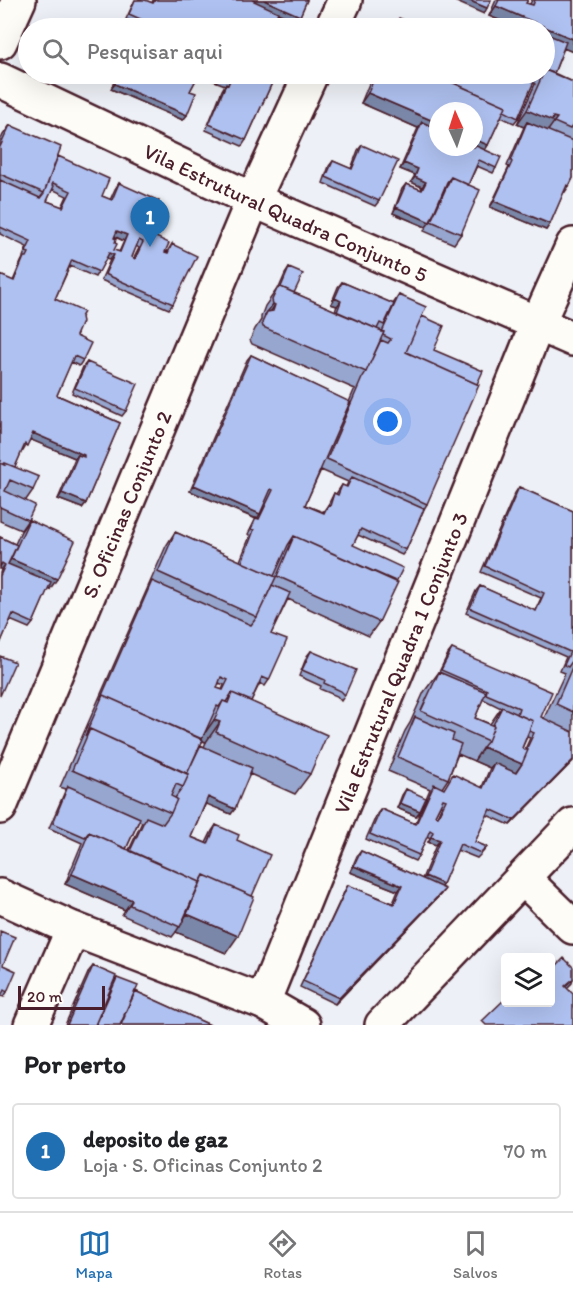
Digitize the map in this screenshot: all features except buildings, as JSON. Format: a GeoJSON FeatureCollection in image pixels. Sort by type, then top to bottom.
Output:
{"type":"FeatureCollection","features":[{"type":"Feature","properties":{"kind":"street"},"geometry":{"type":"LineString","coordinates":[[0,42],[19,0]]}},
{"type":"Feature","properties":{"kind":"street"},"geometry":{"type":"LineString","coordinates":[[337,18],[345,0]]}},
{"type":"Feature","properties":{"kind":"street","name":"Vila Estrutural Quadra Conjunto 5"},"geometry":{"type":"LineString","coordinates":[[0,80],[254,200],[573,339]]}},
{"type":"Feature","properties":{"kind":"street","name":"S. Oficinas Conjunto 2"},"geometry":{"type":"LineString","coordinates":[[0,807],[254,200],[306,84]]}},
{"type":"Feature","properties":{"kind":"street","name":"Vila Estrutural Quadra 1 Conjunto 3"},"geometry":{"type":"LineString","coordinates":[[263,1002],[537,325],[573,245]]}},
{"type":"Feature","properties":{"kind":"street"},"geometry":{"type":"LineString","coordinates":[[382,1025],[573,825]]}},
{"type":"Feature","properties":{"kind":"street"},"geometry":{"type":"LineString","coordinates":[[523,878],[573,927]]}},
{"type":"Feature","properties":{"kind":"street"},"geometry":{"type":"LineString","coordinates":[[0,896],[73,929],[263,1002],[303,1025]]}},
{"type":"Feature","properties":{"kind":"street"},"geometry":{"type":"LineString","coordinates":[[31,1025],[73,929]]}},
{"type":"Feature","properties":{"kind":"place","name":"deposito de gaz"},"geometry":{"type":"Point","coordinates":[150,247]}}]}
